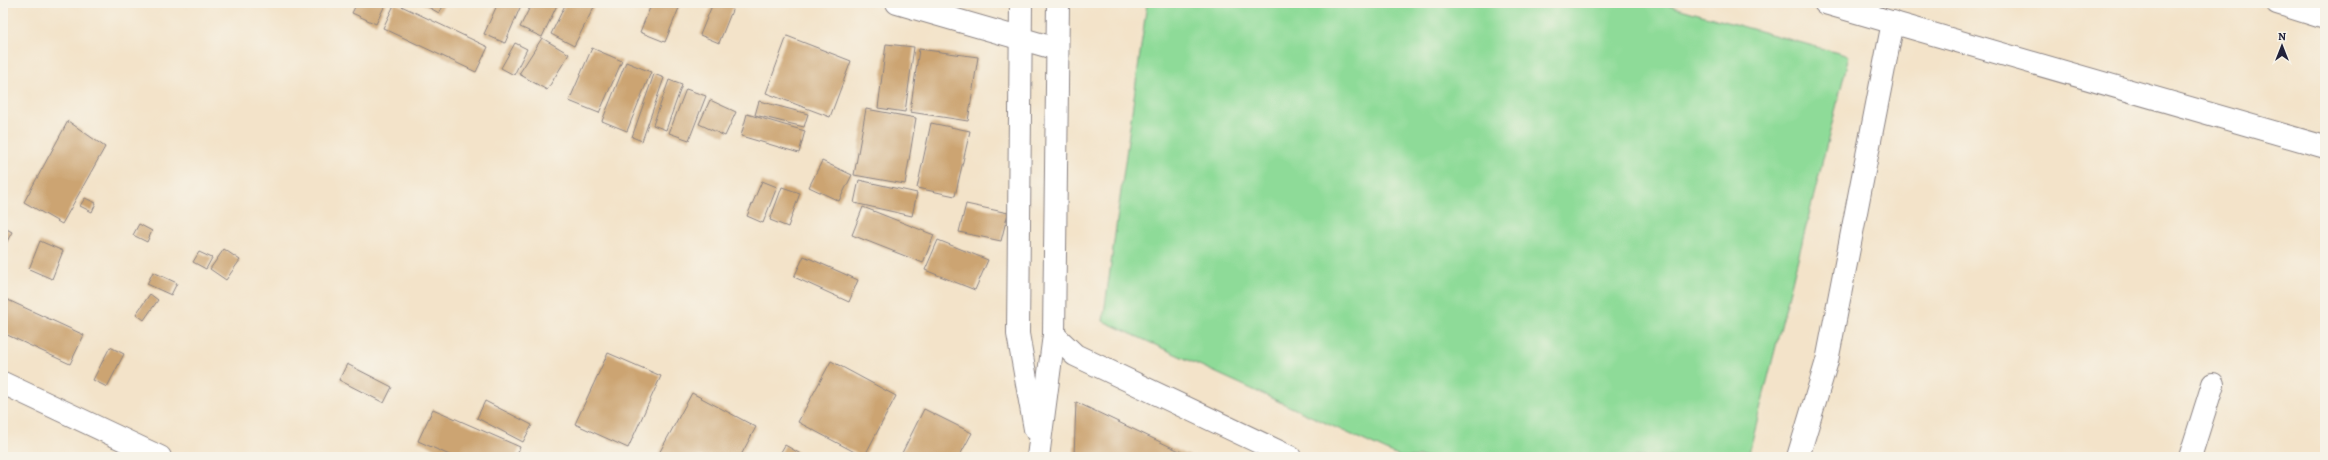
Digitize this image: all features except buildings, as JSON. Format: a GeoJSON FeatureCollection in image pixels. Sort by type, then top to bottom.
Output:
{"type":"FeatureCollection","features":[{"type":"Feature","properties":{"kind":"street"},"geometry":{"type":"LineString","coordinates":[[897,3],[1057,48]]}},
{"type":"Feature","properties":{"kind":"street"},"geometry":{"type":"LineString","coordinates":[[1021,3],[1018,334],[1038,453]]}},
{"type":"Feature","properties":{"kind":"street"},"geometry":{"type":"LineString","coordinates":[[1038,453],[1054,335],[1058,3]]}},
{"type":"Feature","properties":{"kind":"street"},"geometry":{"type":"LineString","coordinates":[[1825,3],[2325,147]]}},
{"type":"Feature","properties":{"kind":"street"},"geometry":{"type":"LineString","coordinates":[[2277,3],[2325,18]]}},
{"type":"Feature","properties":{"kind":"street"},"geometry":{"type":"LineString","coordinates":[[1798,457],[1827,361],[1893,22]]}},
{"type":"Feature","properties":{"kind":"street"},"geometry":{"type":"LineString","coordinates":[[1054,335],[1075,355],[1290,457]]}},
{"type":"Feature","properties":{"kind":"street"},"geometry":{"type":"LineString","coordinates":[[3,383],[160,457]]}},
{"type":"Feature","properties":{"kind":"street"},"geometry":{"type":"LineString","coordinates":[[2190,457],[2213,384]]}},
{"type":"Feature","properties":{"kind":"green space"},"geometry":{"type":"Polygon","coordinates":[[[1147,3],[1659,3],[1849,56],[1748,457],[1400,457],[1103,321],[1147,3]]]}}]}
